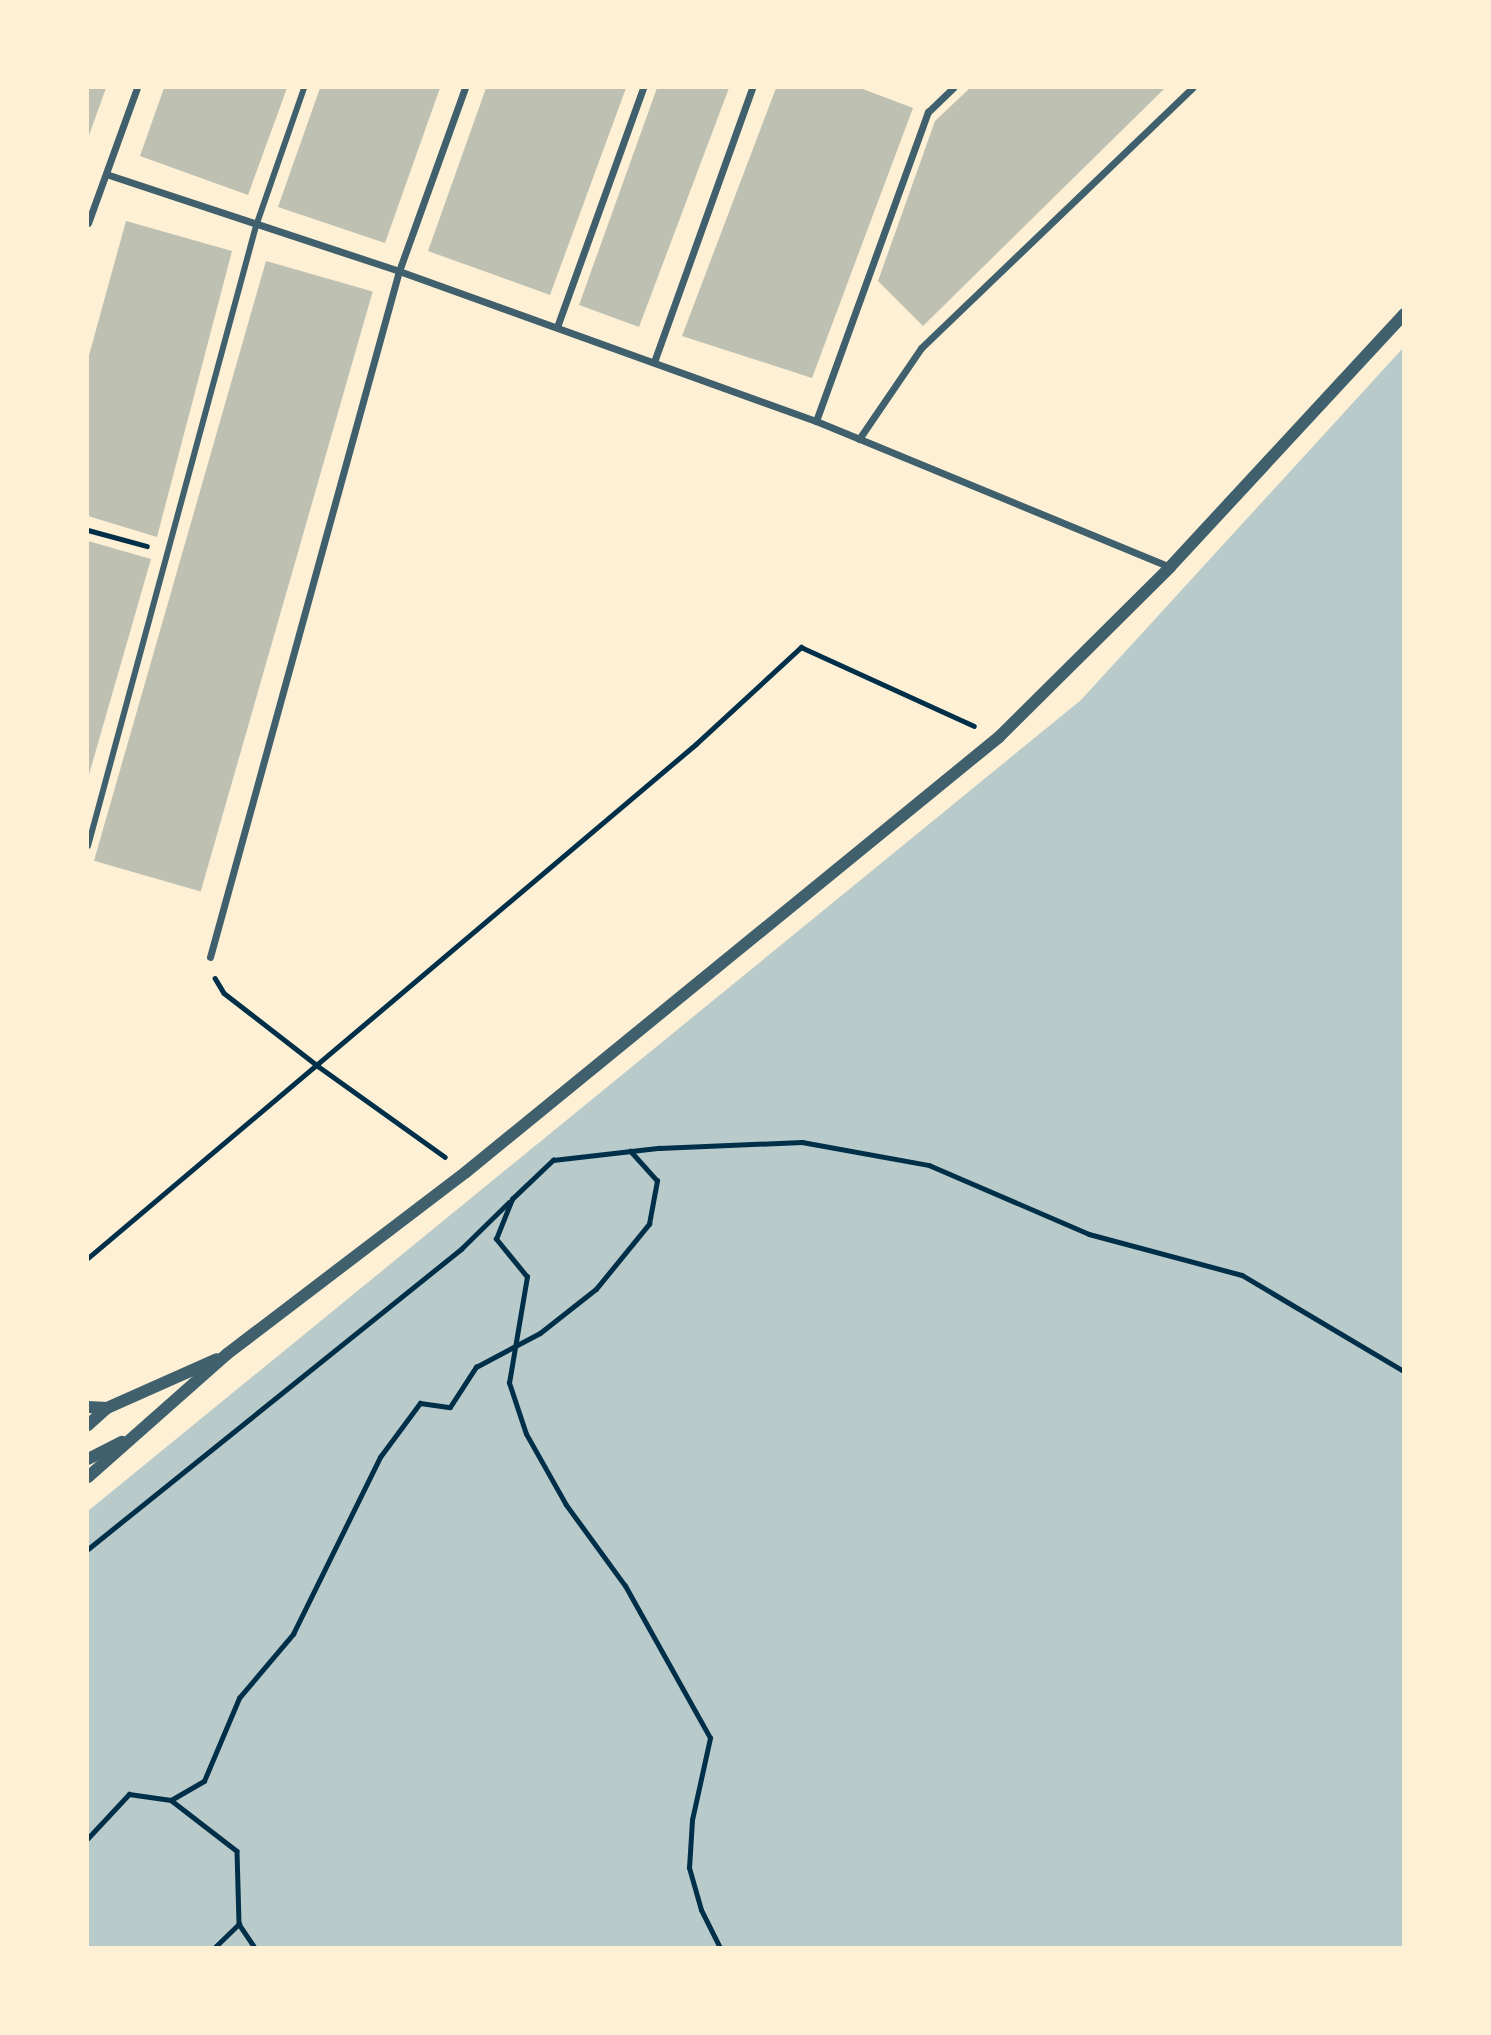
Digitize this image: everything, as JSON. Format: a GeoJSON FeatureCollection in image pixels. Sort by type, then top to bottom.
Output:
{"type":"FeatureCollection","features":[{"type":"Feature","properties":{"kind":"street"},"geometry":{"type":"LineString","coordinates":[[88,223],[137,88]]}},
{"type":"Feature","properties":{"kind":"street"},"geometry":{"type":"LineString","coordinates":[[88,846],[256,226],[304,88]]}},
{"type":"Feature","properties":{"kind":"street"},"geometry":{"type":"LineString","coordinates":[[210,957],[399,271],[465,88]]}},
{"type":"Feature","properties":{"kind":"street"},"geometry":{"type":"LineString","coordinates":[[557,327],[643,88]]}},
{"type":"Feature","properties":{"kind":"street"},"geometry":{"type":"LineString","coordinates":[[653,362],[752,88]]}},
{"type":"Feature","properties":{"kind":"street"},"geometry":{"type":"LineString","coordinates":[[816,421],[928,112],[953,88]]}},
{"type":"Feature","properties":{"kind":"street"},"geometry":{"type":"LineString","coordinates":[[859,439],[921,348],[1192,88]]}},
{"type":"Feature","properties":{"kind":"street"},"geometry":{"type":"LineString","coordinates":[[106,174],[256,226],[399,271],[816,421],[1170,567]]}},
{"type":"Feature","properties":{"kind":"street"},"geometry":{"type":"LineString","coordinates":[[88,1477],[141,1433],[227,1354],[466,1172],[999,737],[1170,567],[1404,313]]}},
{"type":"Feature","properties":{"kind":"street"},"geometry":{"type":"LineString","coordinates":[[88,1425],[107,1408],[227,1354]]}},
{"type":"Feature","properties":{"kind":"street"},"geometry":{"type":"LineString","coordinates":[[88,1406],[107,1408]]}},
{"type":"Feature","properties":{"kind":"street"},"geometry":{"type":"LineString","coordinates":[[88,1459],[141,1433]]}},
{"type":"Feature","properties":{"kind":"path"},"geometry":{"type":"LineString","coordinates":[[88,530],[168,552]]}},
{"type":"Feature","properties":{"kind":"path"},"geometry":{"type":"LineString","coordinates":[[88,1258],[696,744],[801,647],[999,737]]}},
{"type":"Feature","properties":{"kind":"path"},"geometry":{"type":"LineString","coordinates":[[210,957],[224,993],[318,1066],[466,1172]]}},
{"type":"Feature","properties":{"kind":"path"},"geometry":{"type":"LineString","coordinates":[[88,1549],[461,1249],[553,1160],[630,1152],[802,1142],[929,1165],[1089,1234],[1242,1275],[1404,1371]]}},
{"type":"Feature","properties":{"kind":"path"},"geometry":{"type":"LineString","coordinates":[[171,1800],[204,1781],[239,1698],[293,1634],[380,1457],[420,1403],[450,1407],[476,1367],[514,1347],[596,1289],[649,1224],[657,1181],[630,1152]]}},
{"type":"Feature","properties":{"kind":"path"},"geometry":{"type":"LineString","coordinates":[[512,1199],[496,1239],[527,1277],[509,1382],[526,1434],[566,1505],[625,1586],[709,1738],[692,1820],[689,1868],[701,1910],[720,1948]]}},
{"type":"Feature","properties":{"kind":"path"},"geometry":{"type":"LineString","coordinates":[[88,1839],[129,1794],[171,1800],[237,1851],[239,1924],[255,1948]]}},
{"type":"Feature","properties":{"kind":"path"},"geometry":{"type":"LineString","coordinates":[[214,1948],[239,1924]]}},
{"type":"Feature","properties":{"kind":"shaded area"},"geometry":{"type":"Polygon","coordinates":[[[1403,348],[1403,1947],[88,1948],[88,1511],[1081,700],[1403,348]]]}},
{"type":"Feature","properties":{"kind":"building"},"geometry":{"type":"Polygon","coordinates":[[[88,88],[106,88],[88,138],[88,88]]]}},
{"type":"Feature","properties":{"kind":"building"},"geometry":{"type":"Polygon","coordinates":[[[164,88],[287,88],[248,195],[140,156],[164,88]]]}},
{"type":"Feature","properties":{"kind":"building"},"geometry":{"type":"Polygon","coordinates":[[[320,88],[440,88],[385,243],[278,207],[320,88]]]}},
{"type":"Feature","properties":{"kind":"building"},"geometry":{"type":"Polygon","coordinates":[[[486,88],[626,88],[550,295],[428,251],[486,88]]]}},
{"type":"Feature","properties":{"kind":"building"},"geometry":{"type":"Polygon","coordinates":[[[657,88],[729,88],[639,327],[579,305],[657,88]]]}},
{"type":"Feature","properties":{"kind":"building"},"geometry":{"type":"Polygon","coordinates":[[[776,88],[860,88],[913,108],[812,378],[682,336],[776,88]]]}},
{"type":"Feature","properties":{"kind":"building"},"geometry":{"type":"Polygon","coordinates":[[[970,88],[1165,88],[923,326],[878,281],[935,121],[970,88]]]}},
{"type":"Feature","properties":{"kind":"building"},"geometry":{"type":"Polygon","coordinates":[[[126,221],[232,251],[157,537],[88,516],[88,359],[126,221]]]}},
{"type":"Feature","properties":{"kind":"building"},"geometry":{"type":"Polygon","coordinates":[[[266,261],[373,292],[201,891],[94,861],[266,261]]]}},
{"type":"Feature","properties":{"kind":"building"},"geometry":{"type":"Polygon","coordinates":[[[88,541],[151,559],[88,778],[88,541]]]}}]}
